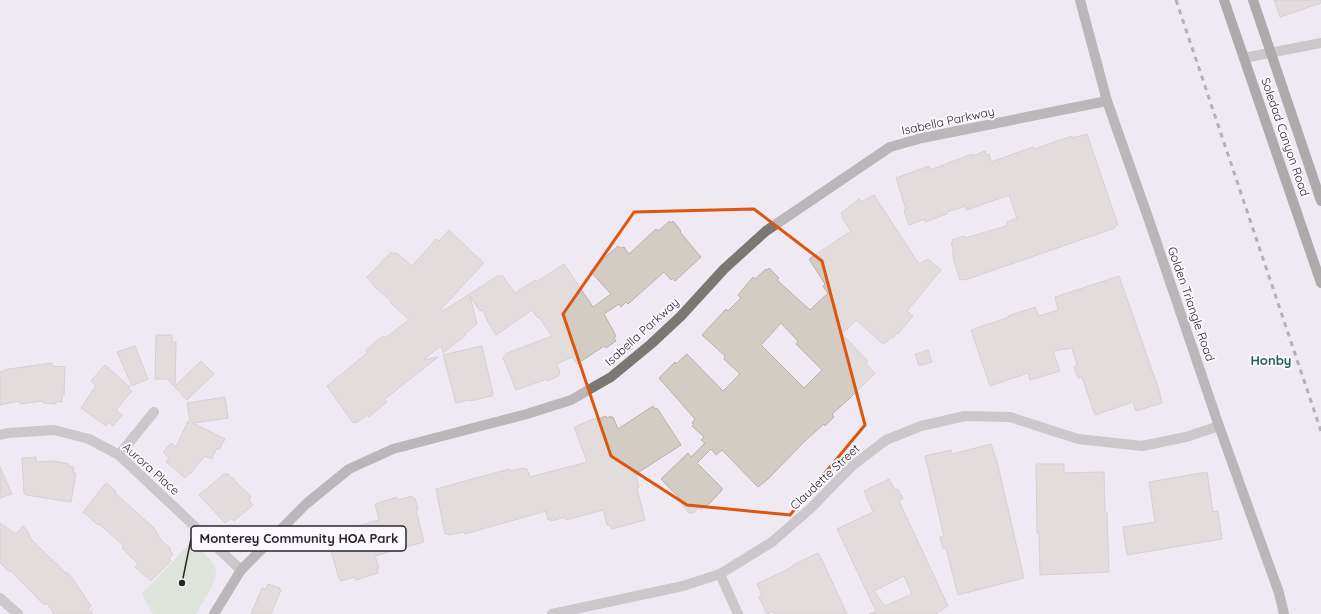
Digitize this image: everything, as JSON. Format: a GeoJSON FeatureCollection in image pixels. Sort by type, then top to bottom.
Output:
{"type":"FeatureCollection","features":[{"type":"Feature","properties":{"kind":"main road","name":"Soledad Canyon Road"},"geometry":{"type":"LineString","coordinates":[[1224,0],[1321,283]]}},
{"type":"Feature","properties":{"kind":"main road","name":"Soledad Canyon Road"},"geometry":{"type":"LineString","coordinates":[[1253,0],[1321,201]]}},
{"type":"Feature","properties":{"kind":"street","name":"Golden Triangle Road"},"geometry":{"type":"LineString","coordinates":[[1080,0],[1108,101],[1152,226],[1219,426],[1279,594],[1284,614]]}},
{"type":"Feature","properties":{"kind":"street"},"geometry":{"type":"LineString","coordinates":[[1244,58],[1321,43]]}},
{"type":"Feature","properties":{"kind":"street","name":"Isabella Parkway"},"geometry":{"type":"LineString","coordinates":[[214,614],[241,570],[306,504],[349,469],[393,450],[526,414],[571,400],[611,377],[656,340],[685,312],[724,269],[766,231],[890,147],[922,138],[1108,101]]}},
{"type":"Feature","properties":{"kind":"street"},"geometry":{"type":"LineString","coordinates":[[119,456],[154,412]]}},
{"type":"Feature","properties":{"kind":"street","name":"Claudette Street"},"geometry":{"type":"LineString","coordinates":[[552,614],[684,586],[720,574],[772,542],[811,508],[852,466],[886,440],[921,426],[965,416],[1010,417],[1078,439],[1142,446],[1186,437],[1219,426]]}},
{"type":"Feature","properties":{"kind":"street","name":"Aurora Place"},"geometry":{"type":"LineString","coordinates":[[0,435],[8,433],[54,430],[90,439],[119,456],[241,570]]}},
{"type":"Feature","properties":{"kind":"street"},"geometry":{"type":"LineString","coordinates":[[720,574],[738,614]]}},
{"type":"Feature","properties":{"kind":"street"},"geometry":{"type":"LineString","coordinates":[[0,598],[18,614]]}},
{"type":"Feature","properties":{"kind":"highlighted area"},"geometry":{"type":"Polygon","coordinates":[[[754,209],[822,261],[865,425],[790,515],[687,505],[611,456],[563,314],[634,212],[754,209]]]}},
{"type":"Feature","properties":{"kind":"green space"},"geometry":{"type":"Polygon","coordinates":[[[191,542],[209,559],[215,567],[216,575],[208,593],[196,614],[153,614],[142,594],[191,542]]]}},
{"type":"Feature","properties":{"kind":"building"},"geometry":{"type":"Polygon","coordinates":[[[1274,0],[1321,0],[1321,3],[1280,17],[1274,0]]]}},
{"type":"Feature","properties":{"kind":"building"},"geometry":{"type":"Polygon","coordinates":[[[1087,134],[1118,225],[1114,226],[1115,228],[965,280],[960,280],[953,258],[952,252],[954,251],[951,243],[953,243],[952,240],[964,236],[965,238],[1006,226],[1008,224],[1007,222],[1017,218],[1009,195],[967,210],[966,206],[947,212],[947,214],[925,222],[925,219],[909,225],[904,210],[906,209],[896,178],[929,166],[930,170],[972,154],[973,156],[985,151],[986,155],[989,154],[991,162],[1033,147],[1034,149],[1072,136],[1073,138],[1087,134]]]}},
{"type":"Feature","properties":{"kind":"building"},"geometry":{"type":"Polygon","coordinates":[[[874,195],[919,264],[928,259],[941,270],[907,311],[913,316],[898,334],[897,333],[893,338],[891,337],[886,343],[885,342],[883,344],[856,320],[842,334],[868,361],[866,363],[867,365],[875,373],[832,414],[834,417],[825,426],[824,424],[807,439],[767,480],[758,487],[722,450],[716,455],[711,449],[697,463],[722,488],[722,490],[701,510],[698,508],[694,513],[692,512],[690,514],[681,504],[683,502],[661,479],[688,453],[691,457],[705,443],[701,440],[704,437],[692,426],[695,419],[659,378],[675,362],[676,364],[687,354],[723,391],[740,374],[724,359],[724,355],[702,335],[726,309],[728,311],[741,298],[738,295],[753,277],[755,279],[769,268],[779,278],[777,280],[810,310],[828,293],[823,286],[825,284],[809,259],[851,231],[842,218],[841,213],[859,199],[861,202],[874,195]],[[781,323],[761,345],[804,388],[822,370],[796,344],[798,342],[781,323]]]}},
{"type":"Feature","properties":{"kind":"building"},"geometry":{"type":"Polygon","coordinates":[[[670,221],[671,223],[673,221],[681,231],[680,232],[701,257],[675,281],[673,278],[671,280],[664,272],[628,304],[626,302],[621,307],[619,304],[604,314],[616,336],[614,338],[616,341],[606,348],[604,346],[577,364],[572,357],[557,364],[560,373],[559,376],[516,390],[503,358],[506,356],[505,354],[552,336],[539,317],[538,318],[532,310],[496,335],[483,310],[480,311],[470,296],[477,324],[465,334],[466,335],[443,353],[441,346],[423,360],[438,357],[385,399],[387,402],[369,417],[368,415],[356,423],[353,423],[327,386],[367,353],[366,350],[383,336],[385,338],[409,320],[376,288],[367,277],[391,252],[394,254],[397,253],[412,266],[436,239],[439,241],[449,230],[484,263],[441,309],[443,311],[499,275],[500,277],[502,275],[515,293],[535,280],[536,282],[564,264],[593,307],[611,294],[590,271],[618,246],[620,248],[624,247],[629,254],[656,229],[658,231],[670,221]]]}},
{"type":"Feature","properties":{"kind":"building"},"geometry":{"type":"Polygon","coordinates":[[[1119,276],[1159,390],[1162,403],[1136,411],[1133,402],[1095,415],[1082,377],[1078,378],[1074,367],[1077,364],[1072,348],[1053,351],[1060,371],[1030,380],[1028,373],[990,386],[971,330],[1035,307],[1039,316],[1058,310],[1055,297],[1119,276]]]}},
{"type":"Feature","properties":{"kind":"building"},"geometry":{"type":"Polygon","coordinates":[[[156,335],[172,335],[172,342],[176,342],[175,386],[201,361],[214,374],[187,400],[167,379],[155,379],[156,335]]]}},
{"type":"Feature","properties":{"kind":"building"},"geometry":{"type":"Polygon","coordinates":[[[135,346],[148,379],[132,386],[117,352],[135,346]]]}},
{"type":"Feature","properties":{"kind":"building"},"geometry":{"type":"Polygon","coordinates":[[[482,346],[493,394],[492,396],[456,403],[443,355],[482,346]]]}},
{"type":"Feature","properties":{"kind":"building"},"geometry":{"type":"Polygon","coordinates":[[[928,350],[932,362],[919,366],[915,354],[928,350]]]}},
{"type":"Feature","properties":{"kind":"building"},"geometry":{"type":"Polygon","coordinates":[[[52,363],[52,366],[65,367],[64,395],[62,395],[62,402],[56,401],[56,404],[43,403],[43,401],[20,404],[20,401],[0,405],[0,372],[9,369],[52,363]]]}},
{"type":"Feature","properties":{"kind":"building"},"geometry":{"type":"Polygon","coordinates":[[[105,365],[130,387],[128,388],[132,391],[116,410],[122,415],[113,426],[108,422],[106,426],[81,408],[96,386],[91,381],[105,365]]]}},
{"type":"Feature","properties":{"kind":"building"},"geometry":{"type":"Polygon","coordinates":[[[225,397],[228,418],[193,423],[225,439],[219,450],[217,448],[212,459],[205,456],[185,478],[166,462],[169,458],[163,452],[171,443],[176,447],[188,421],[190,422],[187,403],[225,397]]]}},
{"type":"Feature","properties":{"kind":"building"},"geometry":{"type":"Polygon","coordinates":[[[653,406],[655,409],[657,408],[681,445],[636,474],[639,487],[637,488],[645,520],[612,529],[607,525],[603,510],[566,520],[565,518],[562,518],[551,521],[551,519],[548,520],[546,511],[465,534],[464,532],[448,535],[445,534],[436,489],[509,469],[510,471],[524,468],[527,469],[530,477],[587,462],[574,427],[596,418],[596,420],[606,416],[607,418],[611,416],[611,418],[613,417],[618,429],[653,406]]]}},
{"type":"Feature","properties":{"kind":"building"},"geometry":{"type":"Polygon","coordinates":[[[991,444],[997,461],[1024,578],[958,595],[946,548],[943,549],[940,537],[944,536],[925,456],[951,450],[952,454],[991,444]]]}},
{"type":"Feature","properties":{"kind":"building"},"geometry":{"type":"Polygon","coordinates":[[[36,457],[36,462],[54,461],[69,464],[69,466],[74,467],[73,473],[76,473],[71,502],[26,495],[24,493],[22,458],[36,457]]]}},
{"type":"Feature","properties":{"kind":"building"},"geometry":{"type":"Polygon","coordinates":[[[1036,464],[1064,464],[1064,473],[1104,472],[1109,572],[1040,575],[1039,533],[1037,533],[1036,464]]]}},
{"type":"Feature","properties":{"kind":"building"},"geometry":{"type":"Polygon","coordinates":[[[0,467],[12,494],[0,498],[0,467]]]}},
{"type":"Feature","properties":{"kind":"building"},"geometry":{"type":"Polygon","coordinates":[[[1207,472],[1213,512],[1218,511],[1222,539],[1127,555],[1123,527],[1155,522],[1149,482],[1207,472]]]}},
{"type":"Feature","properties":{"kind":"building"},"geometry":{"type":"Polygon","coordinates":[[[224,474],[228,474],[231,478],[232,477],[243,490],[244,489],[251,497],[249,500],[253,505],[234,521],[231,518],[225,523],[199,495],[224,474]]]}},
{"type":"Feature","properties":{"kind":"building"},"geometry":{"type":"Polygon","coordinates":[[[889,479],[895,490],[898,489],[903,499],[899,501],[948,606],[935,614],[869,614],[876,611],[837,529],[873,512],[864,491],[889,479]],[[904,576],[874,591],[885,606],[912,594],[904,576]]]}},
{"type":"Feature","properties":{"kind":"building"},"geometry":{"type":"Polygon","coordinates":[[[106,483],[154,528],[161,540],[171,549],[169,550],[173,554],[169,559],[171,561],[151,581],[135,567],[138,564],[122,548],[124,546],[83,512],[106,483]]]}},
{"type":"Feature","properties":{"kind":"building"},"geometry":{"type":"Polygon","coordinates":[[[412,496],[412,498],[415,498],[418,510],[416,510],[424,542],[375,556],[379,568],[377,568],[378,573],[356,580],[355,577],[341,581],[341,579],[339,579],[330,547],[333,546],[329,534],[379,520],[375,504],[397,497],[398,500],[412,496]]]}},
{"type":"Feature","properties":{"kind":"building"},"geometry":{"type":"Polygon","coordinates":[[[0,523],[16,534],[23,526],[27,530],[31,539],[72,578],[91,606],[88,608],[93,614],[54,614],[47,603],[44,605],[11,571],[10,572],[0,563],[0,523]]]}},
{"type":"Feature","properties":{"kind":"building"},"geometry":{"type":"Polygon","coordinates":[[[818,553],[847,614],[774,614],[773,611],[767,614],[759,597],[762,595],[757,584],[818,553]]]}},
{"type":"Feature","properties":{"kind":"building"},"geometry":{"type":"Polygon","coordinates":[[[268,584],[280,588],[279,590],[281,590],[271,614],[251,614],[262,588],[266,589],[268,584]]]}},
{"type":"Feature","properties":{"kind":"railway"},"geometry":{"type":"LineString","coordinates":[[1176,0],[1321,431]]}},
{"type":"Feature","properties":{"kind":"place","name":"Monterey Community HOA Park"},"geometry":{"type":"Point","coordinates":[182,583]}},
{"type":"Feature","properties":{"kind":"district","name":"Honby"},"geometry":{"type":"Point","coordinates":[1271,360]}}]}
